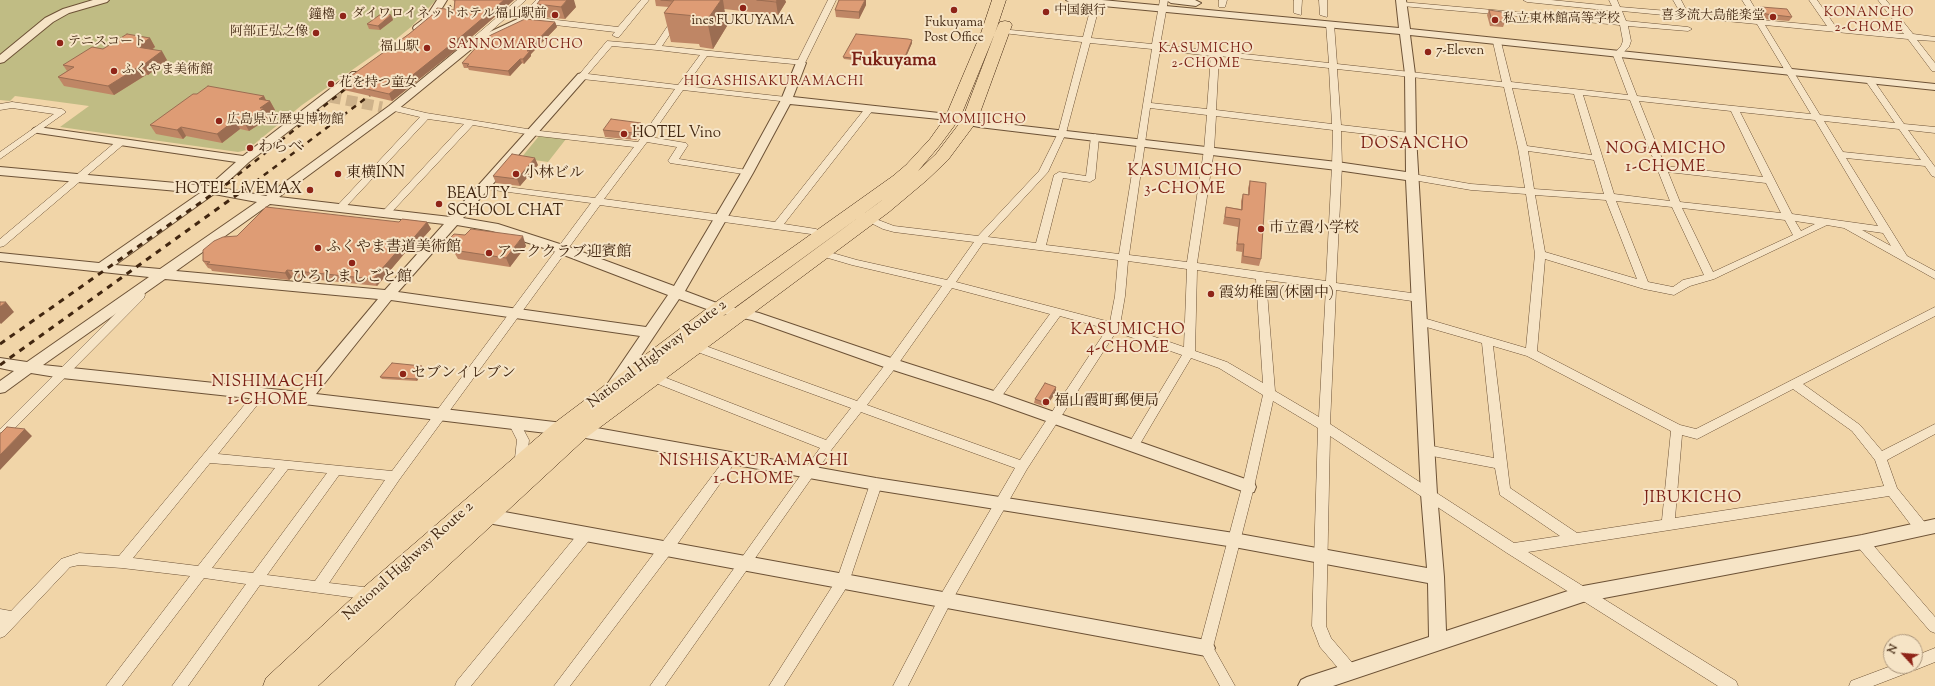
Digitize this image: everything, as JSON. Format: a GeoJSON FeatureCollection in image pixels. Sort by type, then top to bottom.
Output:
{"type":"FeatureCollection","features":[{"type":"Feature","properties":{"kind":"highway","name":"National Highway Route 2"},"geometry":{"type":"LineString","coordinates":[[275,686],[372,594],[516,468],[696,347],[740,313],[899,180],[923,157],[952,118],[988,33],[999,0]]}},
{"type":"Feature","properties":{"kind":"highway","name":"National Highway Route 2"},"geometry":{"type":"LineString","coordinates":[[300,686],[488,516],[609,392],[720,309],[822,244],[868,219],[903,193],[942,157],[969,121],[1013,0]]}},
{"type":"Feature","properties":{"kind":"street"},"geometry":{"type":"LineString","coordinates":[[0,60],[49,20],[66,11],[104,0]]}},
{"type":"Feature","properties":{"kind":"street"},"geometry":{"type":"LineString","coordinates":[[412,34],[430,19],[442,0]]}},
{"type":"Feature","properties":{"kind":"street"},"geometry":{"type":"LineString","coordinates":[[0,388],[268,200],[470,45],[522,0]]}},
{"type":"Feature","properties":{"kind":"street"},"geometry":{"type":"LineString","coordinates":[[470,45],[524,19],[540,0]]}},
{"type":"Feature","properties":{"kind":"street"},"geometry":{"type":"LineString","coordinates":[[304,398],[388,295],[582,76],[645,0]]}},
{"type":"Feature","properties":{"kind":"street"},"geometry":{"type":"LineString","coordinates":[[657,48],[689,0]]}},
{"type":"Feature","properties":{"kind":"street"},"geometry":{"type":"LineString","coordinates":[[609,392],[677,292],[747,173],[786,100],[801,63],[832,0]]}},
{"type":"Feature","properties":{"kind":"street"},"geometry":{"type":"LineString","coordinates":[[1071,0],[1096,3],[1164,5],[1784,62],[1935,78]]}},
{"type":"Feature","properties":{"kind":"street"},"geometry":{"type":"LineString","coordinates":[[1171,0],[1222,3],[1298,12],[1327,20]]}},
{"type":"Feature","properties":{"kind":"street"},"geometry":{"type":"LineString","coordinates":[[1298,0],[1298,12]]}},
{"type":"Feature","properties":{"kind":"street"},"geometry":{"type":"LineString","coordinates":[[1323,0],[1327,20],[1332,67],[1337,127],[1337,166],[1324,426],[1319,626],[1325,642],[1350,672]]}},
{"type":"Feature","properties":{"kind":"street"},"geometry":{"type":"LineString","coordinates":[[1527,0],[1614,4],[1685,15],[1935,39]]}},
{"type":"Feature","properties":{"kind":"street"},"geometry":{"type":"LineString","coordinates":[[1677,0],[1685,15]]}},
{"type":"Feature","properties":{"kind":"street"},"geometry":{"type":"LineString","coordinates":[[1746,0],[1903,258]]}},
{"type":"Feature","properties":{"kind":"street"},"geometry":{"type":"LineString","coordinates":[[1813,0],[1833,29]]}},
{"type":"Feature","properties":{"kind":"street"},"geometry":{"type":"LineString","coordinates":[[1882,0],[1935,69]]}},
{"type":"Feature","properties":{"kind":"street"},"geometry":{"type":"LineString","coordinates":[[1438,642],[1436,577],[1429,494],[1412,177],[1410,136],[1410,74],[1401,2],[1688,29]]}},
{"type":"Feature","properties":{"kind":"street"},"geometry":{"type":"LineString","coordinates":[[657,686],[828,446],[860,407],[892,364],[951,284],[981,239],[1043,172],[1062,133],[1096,3]]}},
{"type":"Feature","properties":{"kind":"street"},"geometry":{"type":"LineString","coordinates":[[1614,4],[1623,24],[1627,41],[1625,47],[1617,55]]}},
{"type":"Feature","properties":{"kind":"street"},"geometry":{"type":"LineString","coordinates":[[900,686],[945,600],[1023,466],[1114,327],[1120,296],[1123,258],[1140,142],[1164,5]]}},
{"type":"Feature","properties":{"kind":"street"},"geometry":{"type":"LineString","coordinates":[[524,19],[620,30]]}},
{"type":"Feature","properties":{"kind":"street"},"geometry":{"type":"LineString","coordinates":[[1405,28],[1497,42],[1935,86]]}},
{"type":"Feature","properties":{"kind":"street"},"geometry":{"type":"LineString","coordinates":[[1003,31],[1215,55],[1410,74],[1935,130]]}},
{"type":"Feature","properties":{"kind":"street"},"geometry":{"type":"LineString","coordinates":[[1497,42],[1523,148],[1540,254],[1531,353]]}},
{"type":"Feature","properties":{"kind":"street"},"geometry":{"type":"LineString","coordinates":[[610,43],[801,63]]}},
{"type":"Feature","properties":{"kind":"street"},"geometry":{"type":"LineString","coordinates":[[318,587],[395,476],[561,249],[599,201],[705,53]]}},
{"type":"Feature","properties":{"kind":"street"},"geometry":{"type":"LineString","coordinates":[[1133,446],[1189,353],[1192,266],[1209,150],[1215,55]]}},
{"type":"Feature","properties":{"kind":"street"},"geometry":{"type":"LineString","coordinates":[[1617,55],[1676,205],[1710,277]]}},
{"type":"Feature","properties":{"kind":"street"},"geometry":{"type":"LineString","coordinates":[[101,268],[212,190],[246,160],[362,70]]}},
{"type":"Feature","properties":{"kind":"street"},"geometry":{"type":"LineString","coordinates":[[582,76],[786,100],[870,108],[1062,133],[1209,150],[1337,166],[1471,187],[1610,196],[1886,230]]}},
{"type":"Feature","properties":{"kind":"street"},"geometry":{"type":"LineString","coordinates":[[1869,80],[1935,174]]}},
{"type":"Feature","properties":{"kind":"street"},"geometry":{"type":"LineString","coordinates":[[1578,92],[1610,196],[1644,285]]}},
{"type":"Feature","properties":{"kind":"street"},"geometry":{"type":"LineString","coordinates":[[0,106],[12,105],[62,112],[0,156]]}},
{"type":"Feature","properties":{"kind":"street"},"geometry":{"type":"LineString","coordinates":[[1147,105],[1410,136]]}},
{"type":"Feature","properties":{"kind":"street"},"geometry":{"type":"LineString","coordinates":[[388,107],[426,116],[534,130],[538,133],[683,145],[673,161],[747,173]]}},
{"type":"Feature","properties":{"kind":"street"},"geometry":{"type":"LineString","coordinates":[[777,226],[870,108]]}},
{"type":"Feature","properties":{"kind":"street"},"geometry":{"type":"LineString","coordinates":[[1734,109],[1799,236]]}},
{"type":"Feature","properties":{"kind":"street"},"geometry":{"type":"LineString","coordinates":[[339,209],[426,116]]}},
{"type":"Feature","properties":{"kind":"street"},"geometry":{"type":"LineString","coordinates":[[386,213],[471,122]]}},
{"type":"Feature","properties":{"kind":"street"},"geometry":{"type":"LineString","coordinates":[[38,130],[246,160]]}},
{"type":"Feature","properties":{"kind":"street"},"geometry":{"type":"LineString","coordinates":[[1040,248],[1060,175],[1090,179],[1095,137]]}},
{"type":"Feature","properties":{"kind":"street"},"geometry":{"type":"LineString","coordinates":[[0,244],[121,142]]}},
{"type":"Feature","properties":{"kind":"street"},"geometry":{"type":"LineString","coordinates":[[1523,148],[1598,158]]}},
{"type":"Feature","properties":{"kind":"street"},"geometry":{"type":"LineString","coordinates":[[1839,154],[1928,164]]}},
{"type":"Feature","properties":{"kind":"street"},"geometry":{"type":"LineString","coordinates":[[1663,169],[1771,181]]}},
{"type":"Feature","properties":{"kind":"street"},"geometry":{"type":"LineString","coordinates":[[0,170],[212,190],[268,200],[454,221],[494,228],[561,249],[720,309],[754,316],[892,364],[995,397],[1248,487]]}},
{"type":"Feature","properties":{"kind":"street"},"geometry":{"type":"LineString","coordinates":[[486,186],[813,231],[822,244],[856,263],[951,284],[1114,327],[1223,365],[1324,426],[1512,549],[1730,686]]}},
{"type":"Feature","properties":{"kind":"street"},"geometry":{"type":"LineString","coordinates":[[868,219],[894,229],[1192,266],[1419,298]]}},
{"type":"Feature","properties":{"kind":"street"},"geometry":{"type":"LineString","coordinates":[[1540,254],[1644,285],[1674,292],[1687,283],[1710,277],[1826,222]]}},
{"type":"Feature","properties":{"kind":"street"},"geometry":{"type":"LineString","coordinates":[[1844,224],[1935,276]]}},
{"type":"Feature","properties":{"kind":"street"},"geometry":{"type":"LineString","coordinates":[[0,257],[388,295],[513,314],[650,332]]}},
{"type":"Feature","properties":{"kind":"street"},"geometry":{"type":"LineString","coordinates":[[1228,686],[1206,648],[1248,487],[1269,393],[1261,276]]}},
{"type":"Feature","properties":{"kind":"street"},"geometry":{"type":"LineString","coordinates":[[0,436],[140,295],[135,293]]}},
{"type":"Feature","properties":{"kind":"street"},"geometry":{"type":"LineString","coordinates":[[1420,321],[1531,353],[1677,429],[1697,434],[1935,311]]}},
{"type":"Feature","properties":{"kind":"street"},"geometry":{"type":"LineString","coordinates":[[995,397],[1057,312]]}},
{"type":"Feature","properties":{"kind":"street"},"geometry":{"type":"LineString","coordinates":[[1487,340],[1504,491],[1575,540]]}},
{"type":"Feature","properties":{"kind":"street"},"geometry":{"type":"LineString","coordinates":[[696,347],[1023,466]]}},
{"type":"Feature","properties":{"kind":"street"},"geometry":{"type":"LineString","coordinates":[[0,363],[62,373],[304,398],[570,431],[811,471],[876,484],[1234,540],[1320,557],[1436,577]]}},
{"type":"Feature","properties":{"kind":"street"},"geometry":{"type":"LineString","coordinates":[[652,377],[828,446]]}},
{"type":"Feature","properties":{"kind":"street"},"geometry":{"type":"LineString","coordinates":[[1794,384],[1856,428],[1880,458],[1892,490],[1928,527]]}},
{"type":"Feature","properties":{"kind":"street"},"geometry":{"type":"LineString","coordinates":[[122,562],[260,394]]}},
{"type":"Feature","properties":{"kind":"street"},"geometry":{"type":"LineString","coordinates":[[515,424],[523,440],[521,458],[516,468]]}},
{"type":"Feature","properties":{"kind":"street"},"geometry":{"type":"LineString","coordinates":[[1668,525],[1677,429]]}},
{"type":"Feature","properties":{"kind":"street"},"geometry":{"type":"LineString","coordinates":[[1880,458],[1935,429]]}},
{"type":"Feature","properties":{"kind":"street"},"geometry":{"type":"LineString","coordinates":[[1427,450],[1501,464]]}},
{"type":"Feature","properties":{"kind":"street"},"geometry":{"type":"LineString","coordinates":[[206,458],[285,464],[395,476]]}},
{"type":"Feature","properties":{"kind":"street"},"geometry":{"type":"LineString","coordinates":[[560,686],[666,549],[732,458]]}},
{"type":"Feature","properties":{"kind":"street"},"geometry":{"type":"LineString","coordinates":[[118,685],[285,464]]}},
{"type":"Feature","properties":{"kind":"street"},"geometry":{"type":"LineString","coordinates":[[179,686],[336,470]]}},
{"type":"Feature","properties":{"kind":"street"},"geometry":{"type":"LineString","coordinates":[[776,686],[843,581],[876,484]]}},
{"type":"Feature","properties":{"kind":"street"},"geometry":{"type":"LineString","coordinates":[[1512,549],[1892,490]]}},
{"type":"Feature","properties":{"kind":"street"},"geometry":{"type":"LineString","coordinates":[[488,516],[1206,648]]}},
{"type":"Feature","properties":{"kind":"street"},"geometry":{"type":"LineString","coordinates":[[1307,686],[1336,682],[1350,672],[1583,594],[1862,542],[1928,527]]}},
{"type":"Feature","properties":{"kind":"street"},"geometry":{"type":"LineString","coordinates":[[462,686],[586,534]]}},
{"type":"Feature","properties":{"kind":"street"},"geometry":{"type":"LineString","coordinates":[[1862,542],[1935,627]]}},
{"type":"Feature","properties":{"kind":"street"},"geometry":{"type":"LineString","coordinates":[[0,632],[7,616],[66,563],[79,559],[122,562],[372,594]]}},
{"type":"Feature","properties":{"kind":"street"},"geometry":{"type":"LineString","coordinates":[[1923,660],[1935,655]]}},
{"type":"Feature","properties":{"kind":"street"},"geometry":{"type":"LineString","coordinates":[[1856,686],[1887,674]]}},
{"type":"Feature","properties":{"kind":"shaded area"},"geometry":{"type":"Polygon","coordinates":[[[0,0],[436,0],[411,27],[395,40],[302,105],[247,150],[238,152],[60,127],[89,106],[15,96],[10,101],[0,100],[0,0]]]}},
{"type":"Feature","properties":{"kind":"shaded area"},"geometry":{"type":"Polygon","coordinates":[[[539,136],[566,139],[548,162],[521,158],[539,136]]]}},
{"type":"Feature","properties":{"kind":"building","name":"福山駅"},"geometry":{"type":"Polygon","coordinates":[[[455,0],[504,0],[389,94],[341,83],[409,34],[432,15],[437,8],[454,10],[455,0]]]}},
{"type":"Feature","properties":{"kind":"building"},"geometry":{"type":"Polygon","coordinates":[[[540,0],[567,0],[561,7],[537,4],[540,0]]]}},
{"type":"Feature","properties":{"kind":"building"},"geometry":{"type":"Polygon","coordinates":[[[674,0],[721,0],[707,20],[694,19],[696,16],[664,13],[674,0]]]}},
{"type":"Feature","properties":{"kind":"building"},"geometry":{"type":"Polygon","coordinates":[[[757,0],[777,0],[776,2],[757,0]]]}},
{"type":"Feature","properties":{"kind":"building"},"geometry":{"type":"Polygon","coordinates":[[[839,0],[865,0],[859,12],[835,10],[839,0]]]}},
{"type":"Feature","properties":{"kind":"building"},"geometry":{"type":"Polygon","coordinates":[[[1761,7],[1787,9],[1792,17],[1766,14],[1761,7]]]}},
{"type":"Feature","properties":{"kind":"building"},"geometry":{"type":"Polygon","coordinates":[[[1489,10],[1502,12],[1505,22],[1492,21],[1489,10]]]}},
{"type":"Feature","properties":{"kind":"building"},"geometry":{"type":"Polygon","coordinates":[[[381,14],[391,15],[378,26],[367,24],[381,14]]]}},
{"type":"Feature","properties":{"kind":"building"},"geometry":{"type":"Polygon","coordinates":[[[525,19],[555,22],[527,51],[530,51],[523,59],[520,59],[508,71],[467,66],[469,64],[462,63],[481,42],[491,35],[525,19]]]}},
{"type":"Feature","properties":{"kind":"building","name":"ふくやま美術館"},"geometry":{"type":"Polygon","coordinates":[[[127,34],[150,38],[137,47],[162,51],[142,66],[108,86],[58,77],[74,67],[63,65],[92,47],[103,49],[127,34]]]}},
{"type":"Feature","properties":{"kind":"building"},"geometry":{"type":"Polygon","coordinates":[[[856,34],[912,40],[902,64],[843,57],[856,34]]]}},
{"type":"Feature","properties":{"kind":"building","name":"広島県立歴史博物館"},"geometry":{"type":"Polygon","coordinates":[[[208,86],[264,96],[259,99],[270,101],[260,108],[264,108],[244,122],[235,120],[217,134],[181,127],[177,130],[150,125],[193,94],[197,94],[208,86]]]}},
{"type":"Feature","properties":{"kind":"building"},"geometry":{"type":"Polygon","coordinates":[[[611,119],[641,123],[634,133],[603,130],[611,119]]]}},
{"type":"Feature","properties":{"kind":"building"},"geometry":{"type":"Polygon","coordinates":[[[512,154],[535,158],[517,179],[493,176],[512,154]]]}},
{"type":"Feature","properties":{"kind":"building","name":"市立霞小学校"},"geometry":{"type":"Polygon","coordinates":[[[1250,181],[1266,183],[1261,259],[1243,256],[1244,244],[1237,244],[1240,219],[1225,217],[1226,207],[1242,210],[1243,194],[1249,195],[1250,181]]]}},
{"type":"Feature","properties":{"kind":"building"},"geometry":{"type":"Polygon","coordinates":[[[266,207],[399,222],[402,219],[427,222],[411,241],[407,240],[373,279],[287,270],[285,273],[207,264],[210,262],[203,261],[203,250],[214,241],[223,237],[237,236],[266,207]]]}},
{"type":"Feature","properties":{"kind":"building"},"geometry":{"type":"Polygon","coordinates":[[[471,229],[523,236],[506,258],[453,250],[458,244],[446,242],[454,234],[465,235],[471,229]]]}},
{"type":"Feature","properties":{"kind":"building"},"geometry":{"type":"Polygon","coordinates":[[[0,302],[6,302],[0,307],[0,302]]]}},
{"type":"Feature","properties":{"kind":"building","name":"セブンイレブン"},"geometry":{"type":"Polygon","coordinates":[[[392,363],[422,366],[416,379],[380,377],[392,363]]]}},
{"type":"Feature","properties":{"kind":"building"},"geometry":{"type":"Polygon","coordinates":[[[1045,383],[1056,387],[1046,403],[1035,399],[1045,383]]]}},
{"type":"Feature","properties":{"kind":"building"},"geometry":{"type":"Polygon","coordinates":[[[7,427],[25,429],[0,455],[0,433],[7,427]]]}},
{"type":"Feature","properties":{"kind":"tunnel"},"geometry":{"type":"LineString","coordinates":[[330,97],[382,107]]}},
{"type":"Feature","properties":{"kind":"railway"},"geometry":{"type":"LineString","coordinates":[[438,16],[458,0]]}},
{"type":"Feature","properties":{"kind":"railway"},"geometry":{"type":"LineString","coordinates":[[229,182],[353,83]]}},
{"type":"Feature","properties":{"kind":"railway"},"geometry":{"type":"LineString","coordinates":[[255,182],[378,89]]}},
{"type":"Feature","properties":{"kind":"railway"},"geometry":{"type":"LineString","coordinates":[[0,344],[231,181]]}},
{"type":"Feature","properties":{"kind":"railway"},"geometry":{"type":"LineString","coordinates":[[0,365],[256,181]]}},
{"type":"Feature","properties":{"kind":"place","name":"ines FUKUYAMA"},"geometry":{"type":"Point","coordinates":[743,8]}},
{"type":"Feature","properties":{"kind":"place","name":"Fukuyama Post Office"},"geometry":{"type":"Point","coordinates":[954,10]}},
{"type":"Feature","properties":{"kind":"place","name":"中国銀行"},"geometry":{"type":"Point","coordinates":[1046,12]}},
{"type":"Feature","properties":{"kind":"place","name":"ダイワロイネットホテル福山駅前"},"geometry":{"type":"Point","coordinates":[555,15]}},
{"type":"Feature","properties":{"kind":"place","name":"鐘櫓"},"geometry":{"type":"Point","coordinates":[343,16]}},
{"type":"Feature","properties":{"kind":"place","name":"喜多流大島能楽堂"},"geometry":{"type":"Point","coordinates":[1773,17]}},
{"type":"Feature","properties":{"kind":"place","name":"私立東林館高等学校"},"geometry":{"type":"Point","coordinates":[1495,20]}},
{"type":"Feature","properties":{"kind":"place","name":"阿部正弘之像"},"geometry":{"type":"Point","coordinates":[316,33]}},
{"type":"Feature","properties":{"kind":"place","name":"テニスコート"},"geometry":{"type":"Point","coordinates":[60,43]}},
{"type":"Feature","properties":{"kind":"place","name":"福山駅"},"geometry":{"type":"Point","coordinates":[427,48]}},
{"type":"Feature","properties":{"kind":"place","name":"7-Eleven"},"geometry":{"type":"Point","coordinates":[1428,52]}},
{"type":"Feature","properties":{"kind":"place","name":"ふくやま美術館"},"geometry":{"type":"Point","coordinates":[114,71]}},
{"type":"Feature","properties":{"kind":"place","name":"花を持つ童女"},"geometry":{"type":"Point","coordinates":[331,84]}},
{"type":"Feature","properties":{"kind":"place","name":"広島県立歴史博物館"},"geometry":{"type":"Point","coordinates":[219,121]}},
{"type":"Feature","properties":{"kind":"place","name":"HOTEL Vino"},"geometry":{"type":"Point","coordinates":[624,134]}},
{"type":"Feature","properties":{"kind":"place","name":"わらべ"},"geometry":{"type":"Point","coordinates":[250,148]}},
{"type":"Feature","properties":{"kind":"place","name":"東横INN"},"geometry":{"type":"Point","coordinates":[338,174]}},
{"type":"Feature","properties":{"kind":"place","name":"小林ビル"},"geometry":{"type":"Point","coordinates":[516,174]}},
{"type":"Feature","properties":{"kind":"place","name":"HOTEL LiVEMAX"},"geometry":{"type":"Point","coordinates":[310,190]}},
{"type":"Feature","properties":{"kind":"place","name":"BEAUTY SCHOOL CHAT"},"geometry":{"type":"Point","coordinates":[439,204]}},
{"type":"Feature","properties":{"kind":"place","name":"市立霞小学校"},"geometry":{"type":"Point","coordinates":[1261,229]}},
{"type":"Feature","properties":{"kind":"place","name":"ふくやま書道美術館"},"geometry":{"type":"Point","coordinates":[318,248]}},
{"type":"Feature","properties":{"kind":"place","name":"アーククラブ迎賓館"},"geometry":{"type":"Point","coordinates":[489,253]}},
{"type":"Feature","properties":{"kind":"place","name":"ひろしましごと館"},"geometry":{"type":"Point","coordinates":[352,263]}},
{"type":"Feature","properties":{"kind":"place","name":"霞幼稚園(休園中)"},"geometry":{"type":"Point","coordinates":[1211,294]}},
{"type":"Feature","properties":{"kind":"place","name":"セブンイレブン"},"geometry":{"type":"Point","coordinates":[403,374]}},
{"type":"Feature","properties":{"kind":"place","name":"福山霞町郵便局"},"geometry":{"type":"Point","coordinates":[1046,402]}},
{"type":"Feature","properties":{"kind":"district","name":"KONANCHO 2-CHOME"},"geometry":{"type":"Point","coordinates":[1869,22]}},
{"type":"Feature","properties":{"kind":"district","name":"SANNOMARUCHO"},"geometry":{"type":"Point","coordinates":[516,46]}},
{"type":"Feature","properties":{"kind":"district","name":"KASUMICHO 2-CHOME"},"geometry":{"type":"Point","coordinates":[1206,58]}},
{"type":"Feature","properties":{"kind":"district","name":"Fukuyama"},"geometry":{"type":"Point","coordinates":[894,62]}},
{"type":"Feature","properties":{"kind":"district","name":"HIGASHISAKURAMACHI"},"geometry":{"type":"Point","coordinates":[774,83]}},
{"type":"Feature","properties":{"kind":"district","name":"MOMIJICHO"},"geometry":{"type":"Point","coordinates":[983,121]}},
{"type":"Feature","properties":{"kind":"district","name":"DOSANCHO"},"geometry":{"type":"Point","coordinates":[1415,145]}},
{"type":"Feature","properties":{"kind":"district","name":"NOGAMICHO 1-CHOME"},"geometry":{"type":"Point","coordinates":[1666,159]}},
{"type":"Feature","properties":{"kind":"district","name":"KASUMICHO 3-CHOME"},"geometry":{"type":"Point","coordinates":[1185,181]}},
{"type":"Feature","properties":{"kind":"district","name":"KASUMICHO 4-CHOME"},"geometry":{"type":"Point","coordinates":[1128,340]}},
{"type":"Feature","properties":{"kind":"district","name":"NISHIMACHI 1-CHOME"},"geometry":{"type":"Point","coordinates":[268,392]}},
{"type":"Feature","properties":{"kind":"district","name":"NISHISAKURAMACHI 1-CHOME"},"geometry":{"type":"Point","coordinates":[754,471]}},
{"type":"Feature","properties":{"kind":"district","name":"JIBUKICHO"},"geometry":{"type":"Point","coordinates":[1693,499]}}]}
